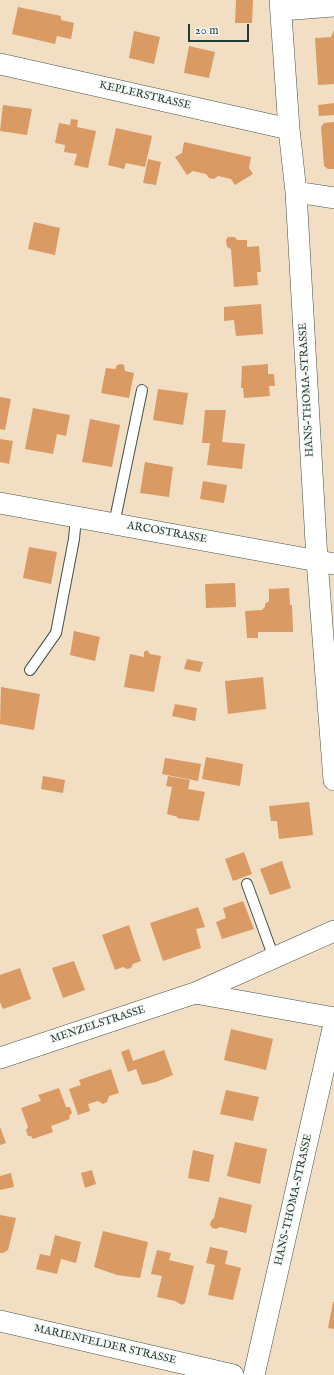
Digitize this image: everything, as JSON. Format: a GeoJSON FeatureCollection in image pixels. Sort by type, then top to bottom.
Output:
{"type":"FeatureCollection","features":[{"type":"Feature","properties":{"kind":"street"},"geometry":{"type":"LineString","coordinates":[[281,5],[334,6]]}},
{"type":"Feature","properties":{"kind":"street","name":"HANS-THOMA-STRASSE"},"geometry":{"type":"LineString","coordinates":[[281,5],[289,129],[296,192],[325,562],[334,780]]}},
{"type":"Feature","properties":{"kind":"street","name":"KEPLERSTRASSE"},"geometry":{"type":"LineString","coordinates":[[0,64],[289,129]]}},
{"type":"Feature","properties":{"kind":"street"},"geometry":{"type":"LineString","coordinates":[[296,192],[334,198]]}},
{"type":"Feature","properties":{"kind":"street","name":"ARCOSTRASSE"},"geometry":{"type":"LineString","coordinates":[[0,503],[325,562]]}},
{"type":"Feature","properties":{"kind":"street","name":"MENZELSTRASSE"},"geometry":{"type":"LineString","coordinates":[[0,1058],[195,994],[334,931]]}},
{"type":"Feature","properties":{"kind":"street","name":"MENZELSTRASSE"},"geometry":{"type":"LineString","coordinates":[[195,994],[334,1018]]}},
{"type":"Feature","properties":{"kind":"street","name":"HANS-THOMA-STRASSE"},"geometry":{"type":"LineString","coordinates":[[254,1375],[334,1024]]}},
{"type":"Feature","properties":{"kind":"street","name":"MARIENFELDER STRASSE"},"geometry":{"type":"LineString","coordinates":[[0,1321],[234,1375]]}},
{"type":"Feature","properties":{"kind":"lane"},"geometry":{"type":"LineString","coordinates":[[114,524],[142,390]]}},
{"type":"Feature","properties":{"kind":"lane"},"geometry":{"type":"LineString","coordinates":[[30,670],[56,633],[74,539],[76,517]]}},
{"type":"Feature","properties":{"kind":"lane"},"geometry":{"type":"LineString","coordinates":[[247,884],[274,958]]}},
{"type":"Feature","properties":{"kind":"building"},"geometry":{"type":"Polygon","coordinates":[[[236,0],[253,0],[252,23],[235,23],[236,0]]]}},
{"type":"Feature","properties":{"kind":"building"},"geometry":{"type":"Polygon","coordinates":[[[18,7],[61,16],[61,20],[74,23],[71,39],[57,36],[55,44],[12,34],[18,7]]]}},
{"type":"Feature","properties":{"kind":"building"},"geometry":{"type":"Polygon","coordinates":[[[334,30],[334,84],[318,85],[315,38],[331,37],[334,30]]]}},
{"type":"Feature","properties":{"kind":"building"},"geometry":{"type":"Polygon","coordinates":[[[134,31],[160,37],[154,64],[129,58],[134,31]]]}},
{"type":"Feature","properties":{"kind":"building"},"geometry":{"type":"Polygon","coordinates":[[[189,46],[215,52],[209,78],[184,73],[189,46]]]}},
{"type":"Feature","properties":{"kind":"building"},"geometry":{"type":"Polygon","coordinates":[[[334,103],[334,115],[319,116],[318,105],[334,103]]]}},
{"type":"Feature","properties":{"kind":"building"},"geometry":{"type":"Polygon","coordinates":[[[3,105],[32,109],[27,135],[0,131],[3,105]]]}},
{"type":"Feature","properties":{"kind":"building"},"geometry":{"type":"Polygon","coordinates":[[[71,119],[78,120],[77,127],[96,131],[88,168],[74,165],[77,154],[64,152],[65,145],[55,143],[59,123],[70,125],[71,119]]]}},
{"type":"Feature","properties":{"kind":"building"},"geometry":{"type":"Polygon","coordinates":[[[334,122],[334,169],[328,169],[324,166],[321,127],[324,123],[334,122]]]}},
{"type":"Feature","properties":{"kind":"building"},"geometry":{"type":"Polygon","coordinates":[[[116,128],[152,136],[145,167],[126,163],[124,169],[108,165],[116,128]]]}},
{"type":"Feature","properties":{"kind":"building"},"geometry":{"type":"Polygon","coordinates":[[[184,142],[251,157],[249,168],[253,174],[235,185],[231,179],[218,176],[214,179],[209,178],[206,174],[193,171],[187,175],[175,157],[182,153],[184,142]]]}},
{"type":"Feature","properties":{"kind":"building"},"geometry":{"type":"Polygon","coordinates":[[[148,159],[161,162],[156,185],[143,183],[148,159]]]}},
{"type":"Feature","properties":{"kind":"building"},"geometry":{"type":"Polygon","coordinates":[[[34,222],[60,228],[55,255],[28,249],[34,222]]]}},
{"type":"Feature","properties":{"kind":"building"},"geometry":{"type":"Polygon","coordinates":[[[228,237],[235,237],[237,240],[247,240],[247,247],[259,246],[261,272],[257,272],[258,285],[234,287],[231,249],[227,247],[226,240],[228,237]]]}},
{"type":"Feature","properties":{"kind":"building"},"geometry":{"type":"Polygon","coordinates":[[[261,304],[263,334],[236,336],[234,320],[224,321],[224,307],[261,304]]]}},
{"type":"Feature","properties":{"kind":"building"},"geometry":{"type":"Polygon","coordinates":[[[268,364],[268,374],[274,374],[275,386],[269,386],[270,396],[244,398],[243,388],[241,388],[242,366],[268,364]]]}},
{"type":"Feature","properties":{"kind":"building"},"geometry":{"type":"Polygon","coordinates":[[[117,365],[124,365],[125,371],[134,373],[129,398],[101,393],[106,368],[115,369],[117,365]]]}},
{"type":"Feature","properties":{"kind":"building"},"geometry":{"type":"Polygon","coordinates":[[[158,389],[188,393],[183,425],[153,420],[158,389]]]}},
{"type":"Feature","properties":{"kind":"building"},"geometry":{"type":"Polygon","coordinates":[[[0,397],[11,399],[5,430],[0,429],[0,397]]]}},
{"type":"Feature","properties":{"kind":"building"},"geometry":{"type":"Polygon","coordinates":[[[33,408],[70,415],[66,436],[57,434],[53,454],[25,449],[33,408]]]}},
{"type":"Feature","properties":{"kind":"building"},"geometry":{"type":"Polygon","coordinates":[[[205,410],[226,410],[222,442],[245,444],[242,469],[207,465],[210,443],[202,443],[205,410]]]}},
{"type":"Feature","properties":{"kind":"building"},"geometry":{"type":"Polygon","coordinates":[[[90,419],[120,425],[112,467],[82,462],[90,419]]]}},
{"type":"Feature","properties":{"kind":"building"},"geometry":{"type":"Polygon","coordinates":[[[0,439],[13,441],[9,464],[0,462],[0,439]]]}},
{"type":"Feature","properties":{"kind":"building"},"geometry":{"type":"Polygon","coordinates":[[[145,462],[173,467],[169,497],[140,493],[145,462]]]}},
{"type":"Feature","properties":{"kind":"building"},"geometry":{"type":"Polygon","coordinates":[[[203,481],[227,485],[224,503],[200,499],[203,481]]]}},
{"type":"Feature","properties":{"kind":"building"},"geometry":{"type":"Polygon","coordinates":[[[29,547],[57,552],[51,584],[23,578],[29,547]]]}},
{"type":"Feature","properties":{"kind":"building"},"geometry":{"type":"Polygon","coordinates":[[[235,583],[236,607],[206,608],[205,584],[235,583]]]}},
{"type":"Feature","properties":{"kind":"building"},"geometry":{"type":"Polygon","coordinates":[[[289,588],[290,605],[292,605],[293,632],[258,632],[258,638],[247,638],[245,611],[262,610],[265,607],[265,604],[269,601],[269,589],[289,588]]]}},
{"type":"Feature","properties":{"kind":"building"},"geometry":{"type":"Polygon","coordinates":[[[74,631],[100,637],[95,661],[70,655],[74,631]]]}},
{"type":"Feature","properties":{"kind":"building"},"geometry":{"type":"Polygon","coordinates":[[[147,650],[150,654],[161,656],[154,692],[124,687],[130,654],[144,657],[144,652],[147,650]]]}},
{"type":"Feature","properties":{"kind":"building"},"geometry":{"type":"Polygon","coordinates":[[[187,659],[203,662],[200,672],[184,669],[187,659]]]}},
{"type":"Feature","properties":{"kind":"building"},"geometry":{"type":"Polygon","coordinates":[[[263,677],[266,709],[228,714],[225,681],[263,677]]]}},
{"type":"Feature","properties":{"kind":"building"},"geometry":{"type":"Polygon","coordinates":[[[1,687],[40,694],[34,730],[0,724],[1,687]]]}},
{"type":"Feature","properties":{"kind":"building"},"geometry":{"type":"Polygon","coordinates":[[[175,704],[197,708],[195,721],[172,716],[175,704]]]}},
{"type":"Feature","properties":{"kind":"building"},"geometry":{"type":"Polygon","coordinates":[[[206,757],[243,764],[240,786],[202,779],[206,757]]]}},
{"type":"Feature","properties":{"kind":"building"},"geometry":{"type":"Polygon","coordinates":[[[165,758],[201,764],[198,781],[162,774],[165,758]]]}},
{"type":"Feature","properties":{"kind":"building"},"geometry":{"type":"Polygon","coordinates":[[[43,776],[65,780],[63,793],[41,789],[43,776]]]}},
{"type":"Feature","properties":{"kind":"building"},"geometry":{"type":"Polygon","coordinates":[[[168,776],[190,780],[188,789],[205,792],[199,821],[177,818],[178,817],[167,814],[172,787],[166,786],[168,776]]]}},
{"type":"Feature","properties":{"kind":"building"},"geometry":{"type":"Polygon","coordinates":[[[309,802],[313,835],[279,839],[277,821],[271,821],[269,806],[309,802]]]}},
{"type":"Feature","properties":{"kind":"building"},"geometry":{"type":"Polygon","coordinates":[[[244,852],[252,874],[233,881],[225,859],[244,852]]]}},
{"type":"Feature","properties":{"kind":"building"},"geometry":{"type":"Polygon","coordinates":[[[282,861],[291,888],[270,895],[260,869],[282,861]]]}},
{"type":"Feature","properties":{"kind":"building"},"geometry":{"type":"Polygon","coordinates":[[[243,901],[254,929],[222,939],[216,922],[226,918],[223,908],[243,901]]]}},
{"type":"Feature","properties":{"kind":"building"},"geometry":{"type":"Polygon","coordinates":[[[198,907],[205,927],[196,929],[201,948],[163,961],[150,923],[198,907]]]}},
{"type":"Feature","properties":{"kind":"building"},"geometry":{"type":"Polygon","coordinates":[[[129,925],[141,961],[133,964],[131,968],[127,969],[123,967],[115,970],[102,935],[129,925]]]}},
{"type":"Feature","properties":{"kind":"building"},"geometry":{"type":"Polygon","coordinates":[[[74,961],[85,990],[63,998],[52,968],[74,961]]]}},
{"type":"Feature","properties":{"kind":"building"},"geometry":{"type":"Polygon","coordinates":[[[20,968],[31,999],[3,1009],[0,1002],[0,975],[20,968]]]}},
{"type":"Feature","properties":{"kind":"building"},"geometry":{"type":"Polygon","coordinates":[[[231,1029],[273,1039],[266,1070],[224,1060],[231,1029]]]}},
{"type":"Feature","properties":{"kind":"building"},"geometry":{"type":"Polygon","coordinates":[[[129,1049],[133,1061],[164,1050],[173,1075],[156,1082],[142,1085],[136,1069],[128,1072],[121,1052],[129,1049]]]}},
{"type":"Feature","properties":{"kind":"building"},"geometry":{"type":"Polygon","coordinates":[[[111,1069],[119,1093],[109,1096],[107,1102],[103,1104],[98,1101],[88,1104],[90,1111],[78,1115],[69,1089],[81,1085],[79,1080],[111,1069]]]}},
{"type":"Feature","properties":{"kind":"building"},"geometry":{"type":"Polygon","coordinates":[[[59,1088],[66,1107],[70,1107],[72,1113],[69,1116],[70,1119],[51,1126],[53,1132],[33,1139],[31,1136],[28,1136],[26,1130],[28,1127],[21,1108],[41,1101],[38,1095],[59,1088]]]}},
{"type":"Feature","properties":{"kind":"building"},"geometry":{"type":"Polygon","coordinates":[[[226,1090],[259,1097],[253,1121],[220,1114],[226,1090]]]}},
{"type":"Feature","properties":{"kind":"building"},"geometry":{"type":"Polygon","coordinates":[[[0,1127],[6,1143],[0,1145],[0,1127]]]}},
{"type":"Feature","properties":{"kind":"building"},"geometry":{"type":"Polygon","coordinates":[[[235,1142],[267,1149],[260,1184],[227,1176],[235,1142]]]}},
{"type":"Feature","properties":{"kind":"building"},"geometry":{"type":"Polygon","coordinates":[[[193,1150],[214,1155],[209,1182],[188,1178],[193,1150]]]}},
{"type":"Feature","properties":{"kind":"building"},"geometry":{"type":"Polygon","coordinates":[[[92,1170],[96,1184],[85,1188],[81,1173],[92,1170]]]}},
{"type":"Feature","properties":{"kind":"building"},"geometry":{"type":"Polygon","coordinates":[[[11,1173],[14,1187],[0,1190],[0,1176],[11,1173]]]}},
{"type":"Feature","properties":{"kind":"building"},"geometry":{"type":"Polygon","coordinates":[[[219,1197],[252,1205],[246,1233],[220,1227],[216,1229],[212,1228],[210,1225],[214,1218],[219,1197]]]}},
{"type":"Feature","properties":{"kind":"building"},"geometry":{"type":"Polygon","coordinates":[[[0,1215],[16,1218],[8,1250],[3,1253],[0,1253],[0,1215]]]}},
{"type":"Feature","properties":{"kind":"building"},"geometry":{"type":"Polygon","coordinates":[[[103,1231],[148,1242],[140,1278],[117,1275],[94,1267],[103,1231]]]}},
{"type":"Feature","properties":{"kind":"building"},"geometry":{"type":"Polygon","coordinates":[[[55,1235],[81,1242],[76,1263],[61,1259],[57,1274],[36,1269],[40,1254],[50,1256],[55,1235]]]}},
{"type":"Feature","properties":{"kind":"building"},"geometry":{"type":"Polygon","coordinates":[[[210,1247],[228,1251],[225,1264],[241,1268],[233,1300],[208,1295],[215,1265],[206,1263],[210,1247]]]}},
{"type":"Feature","properties":{"kind":"building"},"geometry":{"type":"Polygon","coordinates":[[[157,1250],[171,1253],[169,1260],[194,1266],[185,1303],[182,1305],[175,1301],[157,1297],[162,1276],[151,1274],[157,1250]]]}},
{"type":"Feature","properties":{"kind":"building"},"geometry":{"type":"Polygon","coordinates":[[[334,1302],[334,1329],[328,1328],[334,1302]]]}}]}
